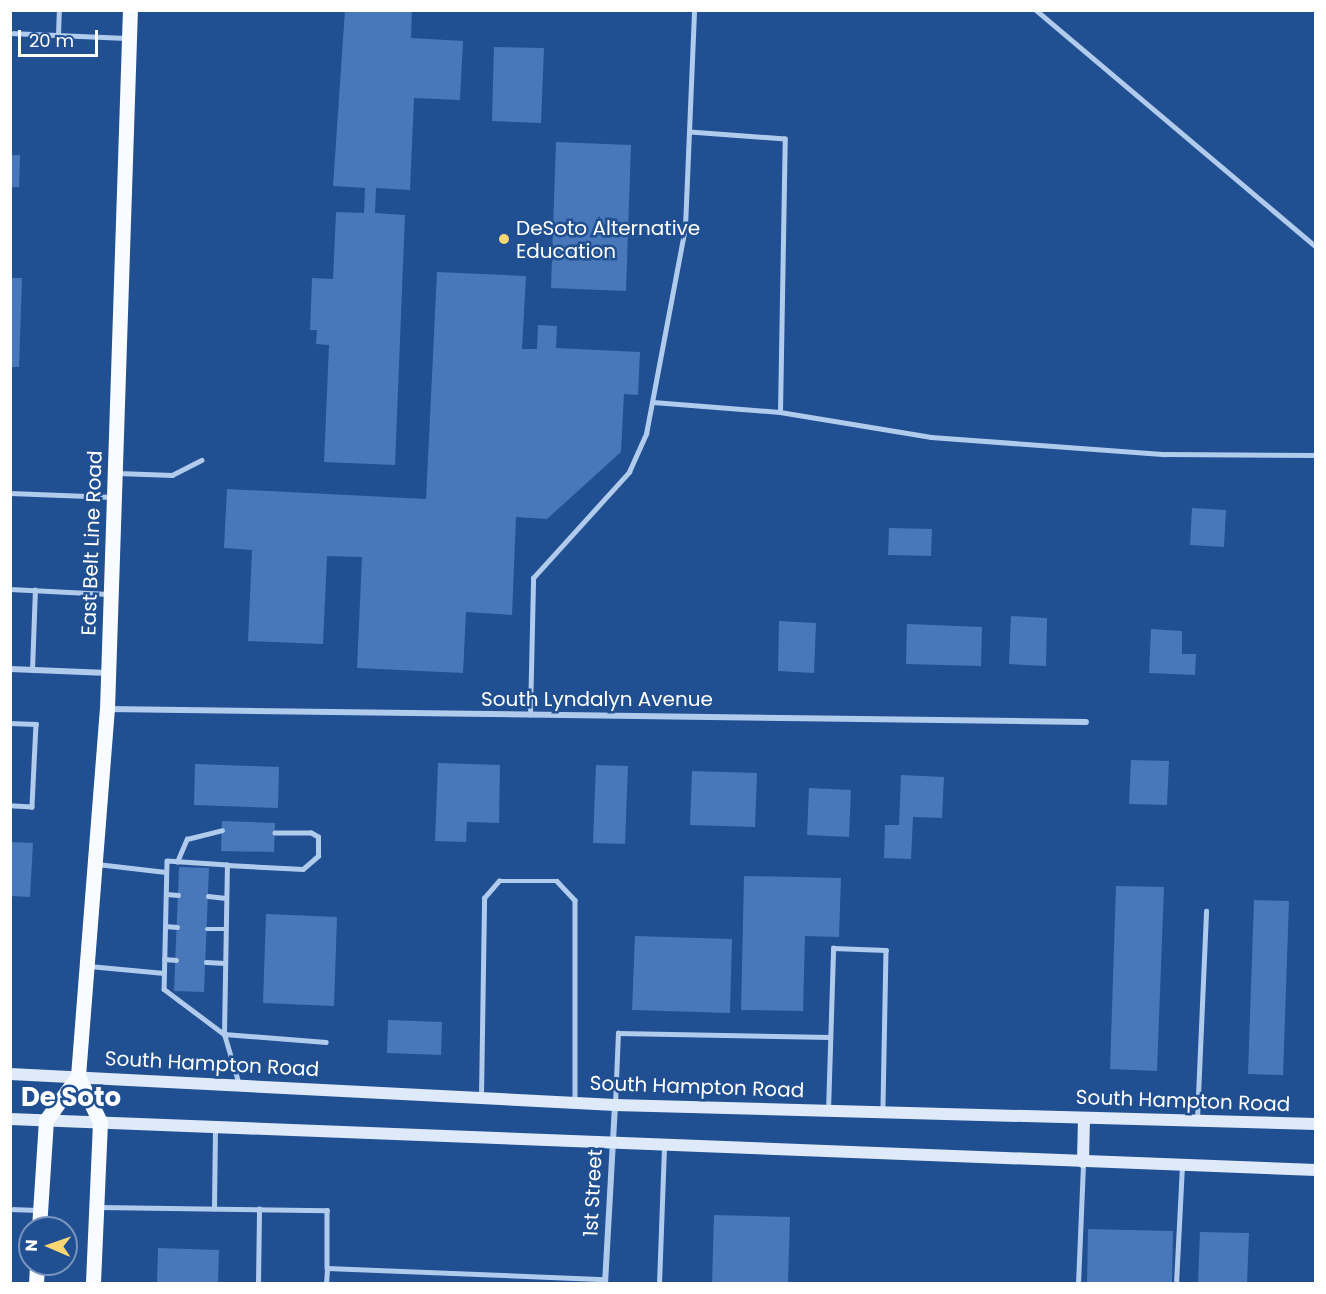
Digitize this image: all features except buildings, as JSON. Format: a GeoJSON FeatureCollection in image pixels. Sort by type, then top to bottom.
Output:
{"type":"FeatureCollection","features":[{"type":"Feature","properties":{"kind":"main road","name":"East Belt Line Road"},"geometry":{"type":"LineString","coordinates":[[78,1076],[109,673],[130,10]]}},
{"type":"Feature","properties":{"kind":"main road","name":"South Hampton Road"},"geometry":{"type":"LineString","coordinates":[[10,1074],[615,1105],[1316,1124]]}},
{"type":"Feature","properties":{"kind":"main road"},"geometry":{"type":"LineString","coordinates":[[40,1216],[46,1120],[78,1076],[100,1122],[93,1284]]}},
{"type":"Feature","properties":{"kind":"main road"},"geometry":{"type":"LineString","coordinates":[[1083,1162],[1084,1118]]}},
{"type":"Feature","properties":{"kind":"main road"},"geometry":{"type":"LineString","coordinates":[[10,1119],[664,1148],[1316,1170]]}},
{"type":"Feature","properties":{"kind":"street"},"geometry":{"type":"LineString","coordinates":[[10,669],[109,673]]}},
{"type":"Feature","properties":{"kind":"street","name":"South Lyndalyn Avenue"},"geometry":{"type":"LineString","coordinates":[[107,709],[1086,722]]}},
{"type":"Feature","properties":{"kind":"street","name":"1st Street"},"geometry":{"type":"LineString","coordinates":[[605,1281],[615,1105]]}},
{"type":"Feature","properties":{"kind":"lane"},"geometry":{"type":"LineString","coordinates":[[58,36],[59,10]]}},
{"type":"Feature","properties":{"kind":"lane"},"geometry":{"type":"LineString","coordinates":[[530,716],[533,578],[629,472],[653,402],[678,283],[690,132],[694,10]]}},
{"type":"Feature","properties":{"kind":"lane"},"geometry":{"type":"LineString","coordinates":[[1036,10],[1316,247]]}},
{"type":"Feature","properties":{"kind":"lane"},"geometry":{"type":"LineString","coordinates":[[10,33],[129,38]]}},
{"type":"Feature","properties":{"kind":"lane"},"geometry":{"type":"LineString","coordinates":[[690,132],[785,139],[780,411]]}},
{"type":"Feature","properties":{"kind":"lane"},"geometry":{"type":"LineString","coordinates":[[653,402],[780,411],[931,437],[1165,454],[1316,455]]}},
{"type":"Feature","properties":{"kind":"lane"},"geometry":{"type":"LineString","coordinates":[[115,473],[172,475],[201,460]]}},
{"type":"Feature","properties":{"kind":"lane"},"geometry":{"type":"LineString","coordinates":[[10,493],[114,497]]}},
{"type":"Feature","properties":{"kind":"lane"},"geometry":{"type":"LineString","coordinates":[[10,589],[111,594]]}},
{"type":"Feature","properties":{"kind":"lane"},"geometry":{"type":"LineString","coordinates":[[32,670],[35,590]]}},
{"type":"Feature","properties":{"kind":"lane"},"geometry":{"type":"LineString","coordinates":[[10,723],[36,724],[32,807],[10,806]]}},
{"type":"Feature","properties":{"kind":"lane"},"geometry":{"type":"LineString","coordinates":[[177,862],[187,839],[222,830]]}},
{"type":"Feature","properties":{"kind":"lane"},"geometry":{"type":"LineString","coordinates":[[275,833],[311,833],[318,837],[318,856],[303,869],[167,861],[164,989],[224,1034],[326,1041]]}},
{"type":"Feature","properties":{"kind":"lane"},"geometry":{"type":"LineString","coordinates":[[93,864],[166,872]]}},
{"type":"Feature","properties":{"kind":"lane"},"geometry":{"type":"LineString","coordinates":[[227,865],[224,1034],[239,1085]]}},
{"type":"Feature","properties":{"kind":"lane"},"geometry":{"type":"LineString","coordinates":[[481,1098],[484,898],[499,881],[557,881],[575,900],[575,1103]]}},
{"type":"Feature","properties":{"kind":"lane"},"geometry":{"type":"LineString","coordinates":[[165,894],[178,895]]}},
{"type":"Feature","properties":{"kind":"lane"},"geometry":{"type":"LineString","coordinates":[[208,896],[226,898]]}},
{"type":"Feature","properties":{"kind":"lane"},"geometry":{"type":"LineString","coordinates":[[1197,1121],[1206,911]]}},
{"type":"Feature","properties":{"kind":"lane"},"geometry":{"type":"LineString","coordinates":[[165,926],[177,927]]}},
{"type":"Feature","properties":{"kind":"lane"},"geometry":{"type":"LineString","coordinates":[[207,928],[225,929]]}},
{"type":"Feature","properties":{"kind":"lane"},"geometry":{"type":"LineString","coordinates":[[828,1111],[833,948],[886,950],[883,1112]]}},
{"type":"Feature","properties":{"kind":"lane"},"geometry":{"type":"LineString","coordinates":[[164,959],[176,960]]}},
{"type":"Feature","properties":{"kind":"lane"},"geometry":{"type":"LineString","coordinates":[[206,962],[225,963]]}},
{"type":"Feature","properties":{"kind":"lane"},"geometry":{"type":"LineString","coordinates":[[86,966],[164,973]]}},
{"type":"Feature","properties":{"kind":"lane"},"geometry":{"type":"LineString","coordinates":[[615,1105],[618,1033],[830,1037]]}},
{"type":"Feature","properties":{"kind":"lane"},"geometry":{"type":"LineString","coordinates":[[214,1209],[215,1127]]}},
{"type":"Feature","properties":{"kind":"lane"},"geometry":{"type":"LineString","coordinates":[[659,1284],[664,1148]]}},
{"type":"Feature","properties":{"kind":"lane"},"geometry":{"type":"LineString","coordinates":[[1078,1284],[1083,1162]]}},
{"type":"Feature","properties":{"kind":"lane"},"geometry":{"type":"LineString","coordinates":[[1176,1284],[1182,1165]]}},
{"type":"Feature","properties":{"kind":"lane"},"geometry":{"type":"LineString","coordinates":[[96,1207],[327,1210],[326,1284]]}},
{"type":"Feature","properties":{"kind":"lane"},"geometry":{"type":"LineString","coordinates":[[10,1209],[40,1210]]}},
{"type":"Feature","properties":{"kind":"lane"},"geometry":{"type":"LineString","coordinates":[[258,1284],[259,1209]]}},
{"type":"Feature","properties":{"kind":"lane"},"geometry":{"type":"LineString","coordinates":[[327,1268],[605,1281]]}},
{"type":"Feature","properties":{"kind":"lane"},"geometry":{"type":"LineString","coordinates":[[537,1277],[537,1284]]}},
{"type":"Feature","properties":{"kind":"place","name":"DeSoto Alternative Education"},"geometry":{"type":"Point","coordinates":[504,239]}},
{"type":"Feature","properties":{"kind":"district","name":"De Soto"},"geometry":{"type":"Point","coordinates":[71,1098]}}]}
